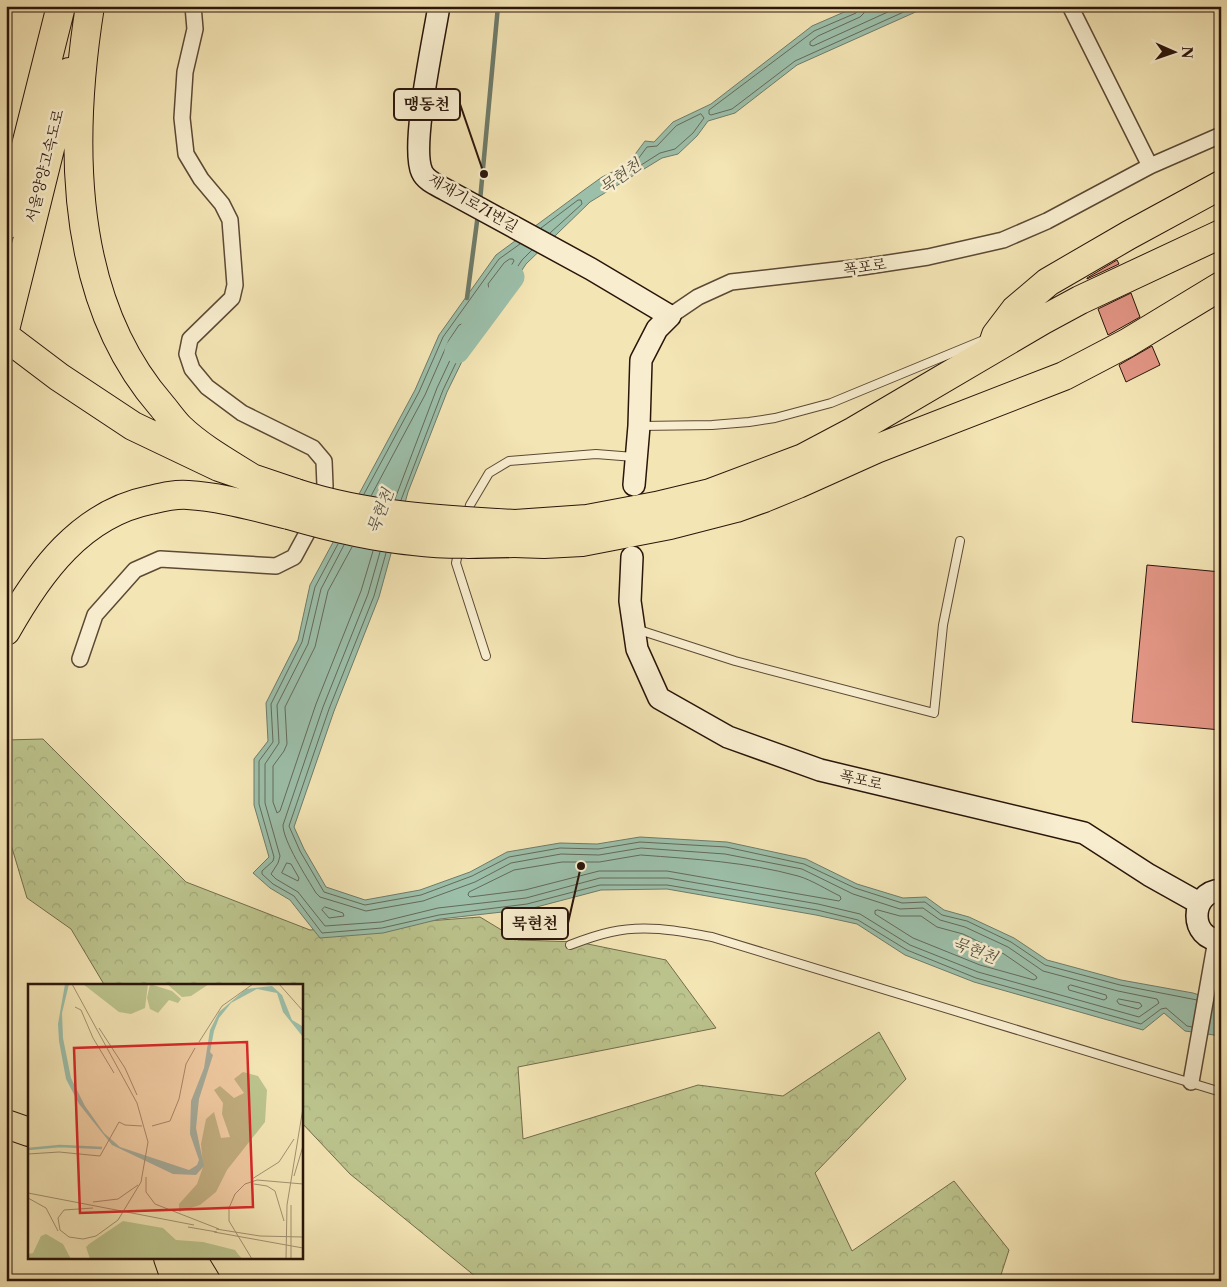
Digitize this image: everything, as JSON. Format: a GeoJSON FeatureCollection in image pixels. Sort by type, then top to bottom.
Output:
{"type":"FeatureCollection","features":[{"type":"Feature","properties":{"kind":"highway"},"geometry":{"type":"LineString","coordinates":[[38,100],[50,6]]}},
{"type":"Feature","properties":{"kind":"highway","name":"서울양양고속도로"},"geometry":{"type":"LineString","coordinates":[[6,225],[61,6]]}},
{"type":"Feature","properties":{"kind":"highway","name":"서울양양고속도로"},"geometry":{"type":"LineString","coordinates":[[7,325],[85,6]]}},
{"type":"Feature","properties":{"kind":"highway"},"geometry":{"type":"LineString","coordinates":[[90,6],[79,107],[78,150],[83,213],[88,251],[97,286],[122,347],[150,393],[180,428],[210,452],[328,526],[414,541],[457,544],[710,494],[803,458],[854,431],[993,343],[1221,234]]}},
{"type":"Feature","properties":{"kind":"highway"},"geometry":{"type":"LineString","coordinates":[[993,343],[1015,310],[1048,282],[1221,185]]}},
{"type":"Feature","properties":{"kind":"highway"},"geometry":{"type":"LineString","coordinates":[[514,533],[544,544],[582,542],[670,525],[728,510],[764,498],[876,449],[1064,376],[1127,343],[1221,286]]}},
{"type":"Feature","properties":{"kind":"highway"},"geometry":{"type":"LineString","coordinates":[[7,325],[58,377],[133,426],[218,467],[255,480]]}},
{"type":"Feature","properties":{"kind":"highway"},"geometry":{"type":"LineString","coordinates":[[6,360],[62,400],[144,447],[225,488],[292,504]]}},
{"type":"Feature","properties":{"kind":"highway"},"geometry":{"type":"LineString","coordinates":[[6,631],[23,601],[51,563],[69,543],[101,518],[121,508],[168,496],[186,495],[292,504]]}},
{"type":"Feature","properties":{"kind":"highway"},"geometry":{"type":"LineString","coordinates":[[6,1112],[28,1119]]}},
{"type":"Feature","properties":{"kind":"highway"},"geometry":{"type":"LineString","coordinates":[[6,1124],[28,1132]]}},
{"type":"Feature","properties":{"kind":"highway"},"geometry":{"type":"LineString","coordinates":[[177,1267],[191,1281]]}},
{"type":"Feature","properties":{"kind":"highway"},"geometry":{"type":"LineString","coordinates":[[177,1267],[206,1281]]}},
{"type":"Feature","properties":{"kind":"main road","name":"재재기로71번길"},"geometry":{"type":"LineString","coordinates":[[440,6],[424,96],[419,165],[423,174],[429,181],[591,269],[670,316]]}},
{"type":"Feature","properties":{"kind":"main road","name":"폭포로"},"geometry":{"type":"LineString","coordinates":[[634,485],[639,426],[641,360],[657,329],[670,316]]}},
{"type":"Feature","properties":{"kind":"main road","name":"폭포로"},"geometry":{"type":"LineString","coordinates":[[632,557],[630,601],[637,649],[659,698],[728,737],[820,770],[1084,833],[1149,875],[1199,903]]}},
{"type":"Feature","properties":{"kind":"main road"},"geometry":{"type":"LineString","coordinates":[[1219,940],[1206,936],[1200,930],[1196,920],[1196,912],[1204,896],[1221,890]]}},
{"type":"Feature","properties":{"kind":"street"},"geometry":{"type":"LineString","coordinates":[[80,659],[95,615],[135,570],[160,559],[276,566],[294,557],[325,486],[324,461],[313,448],[242,413],[220,398],[207,388],[192,369],[187,354],[190,338],[232,298],[235,284],[230,220],[222,204],[201,179],[186,154],[182,118],[185,72],[195,29],[193,6]]}},
{"type":"Feature","properties":{"kind":"street"},"geometry":{"type":"LineString","coordinates":[[1070,6],[1150,166]]}},
{"type":"Feature","properties":{"kind":"street","name":"폭포로"},"geometry":{"type":"LineString","coordinates":[[670,316],[698,296],[731,282],[928,258],[1003,240],[1047,221],[1150,166],[1221,135]]}},
{"type":"Feature","properties":{"kind":"street"},"geometry":{"type":"LineString","coordinates":[[1191,1082],[1209,981],[1219,940]]}},
{"type":"Feature","properties":{"kind":"lane"},"geometry":{"type":"LineString","coordinates":[[639,426],[712,425],[775,418],[831,403],[993,343]]}},
{"type":"Feature","properties":{"kind":"lane"},"geometry":{"type":"LineString","coordinates":[[486,656],[456,563],[470,505],[489,473],[509,461],[596,454],[636,457]]}},
{"type":"Feature","properties":{"kind":"lane"},"geometry":{"type":"LineString","coordinates":[[634,628],[735,661],[934,713],[943,626],[960,541]]}},
{"type":"Feature","properties":{"kind":"lane"},"geometry":{"type":"LineString","coordinates":[[570,945],[612,932],[637,928],[665,928],[712,937],[1221,1092]]}},
{"type":"Feature","properties":{"kind":"green space"},"geometry":{"type":"Polygon","coordinates":[[[43,739],[186,882],[310,930],[480,917],[518,940],[578,942],[666,960],[716,1028],[518,1067],[523,1139],[698,1085],[783,1096],[879,1032],[906,1079],[815,1173],[852,1251],[954,1181],[1009,1250],[999,1281],[481,1281],[350,1174],[302,1123],[302,984],[104,984],[71,929],[27,898],[6,828],[6,740],[43,739]]]}},
{"type":"Feature","properties":{"kind":"water"},"geometry":{"type":"Polygon","coordinates":[[[858,6],[929,6],[797,65],[735,113],[708,121],[697,136],[678,154],[662,158],[590,202],[526,264],[514,282],[479,316],[470,345],[447,392],[408,492],[379,597],[334,711],[294,827],[304,849],[326,887],[365,900],[420,890],[470,872],[507,852],[560,843],[597,844],[640,837],[727,842],[806,859],[857,884],[903,898],[926,897],[944,910],[969,917],[1014,938],[1047,960],[1121,980],[1193,993],[1221,1002],[1221,1036],[1185,1031],[1164,1013],[1143,1030],[974,982],[905,955],[857,924],[667,889],[601,890],[529,909],[440,919],[383,933],[320,938],[290,900],[270,888],[253,873],[269,857],[254,805],[254,759],[268,741],[266,703],[298,640],[310,585],[415,390],[439,335],[496,255],[602,177],[627,165],[645,141],[654,142],[673,122],[711,104],[812,26],[858,6]]]}},
{"type":"Feature","properties":{"kind":"building"},"geometry":{"type":"Polygon","coordinates":[[[1117,260],[1119,264],[1087,279],[1087,278],[1117,260]]]}},
{"type":"Feature","properties":{"kind":"building"},"geometry":{"type":"Polygon","coordinates":[[[1131,293],[1140,317],[1108,335],[1098,309],[1131,293]]]}},
{"type":"Feature","properties":{"kind":"building"},"geometry":{"type":"Polygon","coordinates":[[[1152,346],[1160,365],[1126,382],[1119,365],[1152,346]]]}},
{"type":"Feature","properties":{"kind":"building"},"geometry":{"type":"Polygon","coordinates":[[[1147,565],[1221,572],[1221,730],[1132,722],[1147,565]]]}},
{"type":"Feature","properties":{"kind":"waterway"},"geometry":{"type":"LineString","coordinates":[[480,201],[498,6]]}},
{"type":"Feature","properties":{"kind":"waterway"},"geometry":{"type":"LineString","coordinates":[[467,298],[478,214]]}},
{"type":"Feature","properties":{"kind":"waterway","name":"묵현천"},"geometry":{"type":"LineString","coordinates":[[457,351],[512,277]]}},
{"type":"Feature","properties":{"kind":"place","name":"맹동천"},"geometry":{"type":"Point","coordinates":[484,174]}},
{"type":"Feature","properties":{"kind":"place","name":"묵현천"},"geometry":{"type":"Point","coordinates":[581,866]}}]}
